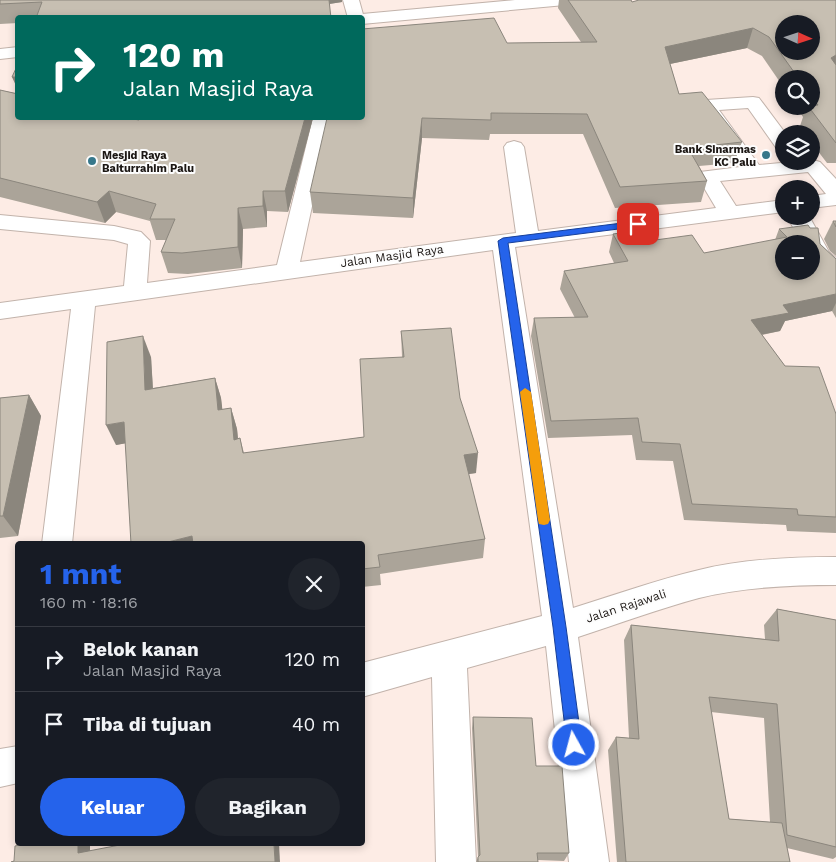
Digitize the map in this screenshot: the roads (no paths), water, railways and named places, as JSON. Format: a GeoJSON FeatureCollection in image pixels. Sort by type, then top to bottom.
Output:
{"type":"FeatureCollection","features":[{"type":"Feature","properties":{"kind":"main road"},"geometry":{"type":"LineString","coordinates":[[350,0],[355,15]]}},
{"type":"Feature","properties":{"kind":"main road"},"geometry":{"type":"LineString","coordinates":[[365,19],[565,0]]}},
{"type":"Feature","properties":{"kind":"main road"},"geometry":{"type":"LineString","coordinates":[[0,54],[15,52]]}},
{"type":"Feature","properties":{"kind":"main road"},"geometry":{"type":"LineString","coordinates":[[754,172],[706,105],[753,102],[775,133]]}},
{"type":"Feature","properties":{"kind":"main road"},"geometry":{"type":"LineString","coordinates":[[287,271],[322,120]]}},
{"type":"Feature","properties":{"kind":"main road"},"geometry":{"type":"LineString","coordinates":[[514,147],[516,240],[589,862]]}},
{"type":"Feature","properties":{"kind":"main road"},"geometry":{"type":"LineString","coordinates":[[730,212],[707,176],[775,168]]}},
{"type":"Feature","properties":{"kind":"main road"},"geometry":{"type":"LineString","coordinates":[[817,170],[836,192]]}},
{"type":"Feature","properties":{"kind":"main road"},"geometry":{"type":"LineString","coordinates":[[820,201],[836,199]]}},
{"type":"Feature","properties":{"kind":"main road","name":"Jalan Masjid Raya"},"geometry":{"type":"LineString","coordinates":[[0,311],[135,291],[775,207]]}},
{"type":"Feature","properties":{"kind":"main road"},"geometry":{"type":"LineString","coordinates":[[0,222],[114,233],[133,237],[139,242],[135,291]]}},
{"type":"Feature","properties":{"kind":"main road"},"geometry":{"type":"LineString","coordinates":[[803,225],[820,256],[836,271]]}},
{"type":"Feature","properties":{"kind":"main road"},"geometry":{"type":"LineString","coordinates":[[57,541],[84,298]]}},
{"type":"Feature","properties":{"kind":"main road","name":"Jalan Rajawali"},"geometry":{"type":"LineString","coordinates":[[365,679],[560,627],[699,584],[744,576],[804,571],[836,571]]}},
{"type":"Feature","properties":{"kind":"main road"},"geometry":{"type":"LineString","coordinates":[[449,656],[456,862]]}},
{"type":"Feature","properties":{"kind":"main road"},"geometry":{"type":"LineString","coordinates":[[0,768],[15,765]]}},
{"type":"Feature","properties":{"kind":"place","name":"Bank Sinarmas KC Palu"},"geometry":{"type":"Point","coordinates":[766,155]}},
{"type":"Feature","properties":{"kind":"place","name":"Mesjid Raya Baiturrahim Palu"},"geometry":{"type":"Point","coordinates":[92,161]}}]}
